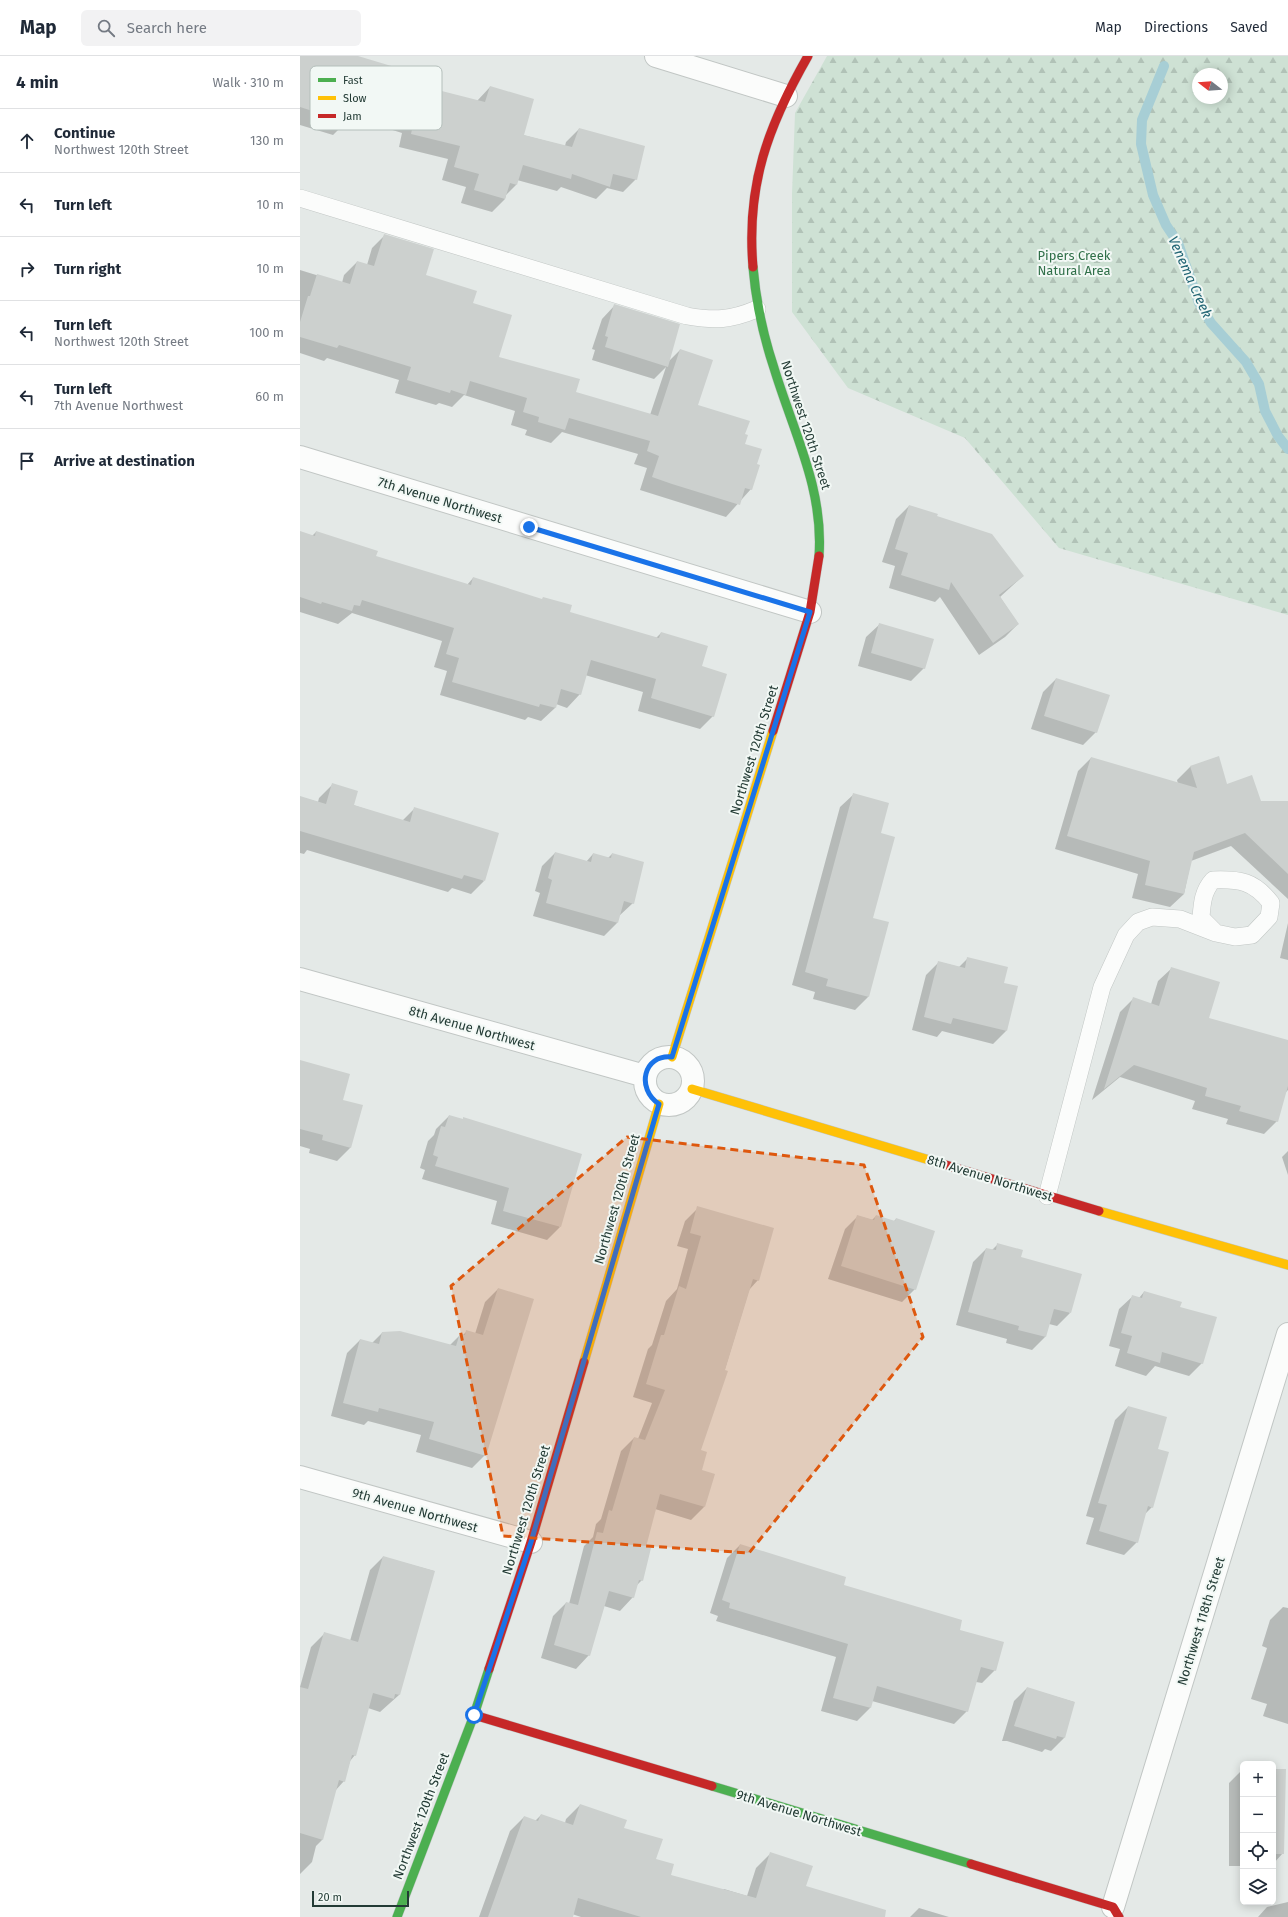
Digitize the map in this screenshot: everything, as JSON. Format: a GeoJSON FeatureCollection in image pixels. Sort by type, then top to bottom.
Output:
{"type":"FeatureCollection","features":[{"type":"Feature","properties":{"kind":"street"},"geometry":{"type":"LineString","coordinates":[[656,56],[786,96]]}},
{"type":"Feature","properties":{"kind":"street","name":"Northwest 120th Street"},"geometry":{"type":"LineString","coordinates":[[672,1057],[810,612],[817,581],[819,512],[813,483],[774,368],[758,309],[750,245],[755,188],[761,160],[786,96],[808,56]]}},
{"type":"Feature","properties":{"kind":"street","name":"7th Avenue Northwest"},"geometry":{"type":"LineString","coordinates":[[300,457],[810,612]]}},
{"type":"Feature","properties":{"kind":"street","name":"8th Avenue Northwest"},"geometry":{"type":"LineString","coordinates":[[300,979],[645,1076]]}},
{"type":"Feature","properties":{"kind":"street"},"geometry":{"type":"LineString","coordinates":[[672,1057],[683,1061],[689,1066],[693,1074],[692,1090],[688,1097],[675,1106],[666,1106],[659,1104],[652,1099],[647,1092],[645,1076],[653,1063],[660,1058],[672,1057]]}},
{"type":"Feature","properties":{"kind":"street","name":"8th Avenue Northwest"},"geometry":{"type":"LineString","coordinates":[[692,1090],[1047,1196],[1288,1265]]}},
{"type":"Feature","properties":{"kind":"street","name":"Northwest 120th Street"},"geometry":{"type":"LineString","coordinates":[[397,1917],[474,1715],[531,1542],[659,1104]]}},
{"type":"Feature","properties":{"kind":"street","name":"Northwest 118th Street"},"geometry":{"type":"LineString","coordinates":[[1116,1912],[1288,1334]]}},
{"type":"Feature","properties":{"kind":"street","name":"9th Avenue Northwest"},"geometry":{"type":"LineString","coordinates":[[300,1477],[531,1542]]}},
{"type":"Feature","properties":{"kind":"street","name":"9th Avenue Northwest"},"geometry":{"type":"LineString","coordinates":[[474,1715],[1116,1912]]}},
{"type":"Feature","properties":{"kind":"lane"},"geometry":{"type":"LineString","coordinates":[[300,198],[687,316],[713,320],[727,319],[758,309]]}},
{"type":"Feature","properties":{"kind":"lane"},"geometry":{"type":"LineString","coordinates":[[1047,1196],[1102,987],[1126,935],[1138,922],[1152,917],[1180,918],[1216,933]]}},
{"type":"Feature","properties":{"kind":"highlighted area"},"geometry":{"type":"Polygon","coordinates":[[[627,1137],[864,1165],[923,1337],[749,1553],[503,1536],[451,1286],[627,1137]]]}},
{"type":"Feature","properties":{"kind":"green space","name":"Pipers Creek Natural Area"},"geometry":{"type":"Polygon","coordinates":[[[827,56],[1288,56],[1288,615],[1059,548],[965,438],[848,388],[792,312],[792,194],[795,113],[827,56]]]}},
{"type":"Feature","properties":{"kind":"building"},"geometry":{"type":"Polygon","coordinates":[[[300,56],[358,56],[391,66],[310,66],[310,110],[300,107],[300,56]]]}},
{"type":"Feature","properties":{"kind":"building"},"geometry":{"type":"Polygon","coordinates":[[[490,86],[534,99],[524,135],[572,147],[579,128],[645,146],[637,180],[613,174],[610,187],[572,174],[571,179],[523,165],[517,185],[510,183],[505,199],[474,190],[479,174],[454,167],[460,146],[411,134],[412,130],[442,130],[442,91],[485,102],[490,86]]]}},
{"type":"Feature","properties":{"kind":"building"},"geometry":{"type":"Polygon","coordinates":[[[384,234],[434,249],[426,275],[477,291],[473,303],[512,315],[499,357],[580,379],[576,392],[658,416],[680,349],[713,360],[698,405],[750,421],[745,434],[748,435],[745,444],[762,449],[757,464],[760,465],[752,490],[745,488],[740,505],[672,484],[652,477],[659,456],[647,451],[650,441],[569,418],[565,430],[538,422],[539,417],[523,412],[527,398],[470,381],[466,395],[451,390],[450,393],[407,380],[411,367],[339,345],[337,348],[300,337],[300,322],[317,274],[350,284],[357,261],[374,266],[384,234]]]}},
{"type":"Feature","properties":{"kind":"building"},"geometry":{"type":"Polygon","coordinates":[[[614,304],[680,324],[668,367],[605,347],[608,337],[605,336],[614,304]]]}},
{"type":"Feature","properties":{"kind":"building"},"geometry":{"type":"Polygon","coordinates":[[[909,505],[992,534],[1024,576],[999,595],[1019,624],[993,643],[951,582],[949,590],[901,575],[908,553],[895,549],[909,505]]]}},
{"type":"Feature","properties":{"kind":"building"},"geometry":{"type":"Polygon","coordinates":[[[300,531],[315,536],[316,531],[378,551],[376,556],[471,585],[473,577],[542,599],[543,597],[572,605],[570,612],[659,638],[661,632],[708,646],[702,666],[727,674],[714,717],[651,698],[656,679],[591,660],[581,695],[561,689],[556,708],[540,704],[539,707],[452,682],[459,658],[446,654],[454,628],[362,600],[360,606],[354,605],[352,611],[322,602],[321,604],[300,597],[300,531]]]}},
{"type":"Feature","properties":{"kind":"building"},"geometry":{"type":"Polygon","coordinates":[[[879,623],[934,639],[925,669],[871,653],[879,623]]]}},
{"type":"Feature","properties":{"kind":"building"},"geometry":{"type":"Polygon","coordinates":[[[1056,678],[1110,695],[1097,733],[1044,716],[1056,678]]]}},
{"type":"Feature","properties":{"kind":"building"},"geometry":{"type":"Polygon","coordinates":[[[1219,756],[1227,784],[1252,775],[1261,801],[1288,801],[1288,874],[1245,833],[1194,852],[1184,894],[1145,885],[1150,861],[1067,836],[1091,757],[1197,788],[1190,766],[1219,756]]]}},
{"type":"Feature","properties":{"kind":"building"},"geometry":{"type":"Polygon","coordinates":[[[332,783],[358,791],[354,805],[410,822],[414,807],[499,833],[485,881],[464,875],[462,879],[300,831],[300,796],[326,804],[332,783]]]}},
{"type":"Feature","properties":{"kind":"building"},"geometry":{"type":"Polygon","coordinates":[[[853,793],[889,803],[881,833],[895,837],[873,918],[889,922],[869,997],[826,986],[828,979],[805,972],[853,793]]]}},
{"type":"Feature","properties":{"kind":"building"},"geometry":{"type":"Polygon","coordinates":[[[555,852],[591,862],[593,853],[611,858],[612,853],[644,862],[634,904],[624,901],[618,923],[546,903],[552,880],[548,878],[555,852]]]}},
{"type":"Feature","properties":{"kind":"building"},"geometry":{"type":"Polygon","coordinates":[[[967,957],[1008,967],[1004,983],[1018,986],[1007,1031],[953,1018],[951,1024],[924,1017],[938,961],[965,968],[967,957]]]}},
{"type":"Feature","properties":{"kind":"building"},"geometry":{"type":"Polygon","coordinates":[[[1171,967],[1220,982],[1209,1018],[1288,1040],[1288,1086],[1278,1122],[1239,1111],[1241,1106],[1205,1096],[1207,1088],[1134,1065],[1104,1089],[1133,997],[1159,1006],[1171,967]]]}},
{"type":"Feature","properties":{"kind":"building"},"geometry":{"type":"Polygon","coordinates":[[[300,1060],[350,1074],[343,1100],[363,1105],[351,1148],[322,1140],[323,1135],[300,1129],[300,1060]]]}},
{"type":"Feature","properties":{"kind":"building"},"geometry":{"type":"Polygon","coordinates":[[[449,1115],[463,1119],[463,1117],[582,1154],[561,1227],[503,1211],[509,1188],[435,1166],[438,1157],[433,1155],[441,1126],[445,1127],[449,1115]]]}},
{"type":"Feature","properties":{"kind":"building"},"geometry":{"type":"Polygon","coordinates":[[[697,1206],[774,1228],[759,1281],[753,1279],[725,1370],[728,1371],[701,1450],[707,1452],[702,1470],[715,1474],[705,1507],[660,1494],[646,1547],[651,1548],[643,1581],[639,1580],[634,1598],[609,1591],[590,1656],[554,1645],[566,1602],[578,1605],[597,1532],[603,1533],[609,1510],[612,1511],[634,1437],[645,1440],[665,1390],[646,1384],[661,1335],[664,1335],[679,1286],[686,1289],[701,1236],[690,1233],[697,1206]]]}},
{"type":"Feature","properties":{"kind":"building"},"geometry":{"type":"Polygon","coordinates":[[[857,1215],[874,1220],[876,1215],[895,1221],[896,1218],[935,1231],[916,1290],[841,1266],[857,1215]]]}},
{"type":"Feature","properties":{"kind":"building"},"geometry":{"type":"Polygon","coordinates":[[[997,1243],[1023,1250],[1021,1257],[1082,1274],[1071,1313],[1054,1309],[1046,1337],[1018,1330],[1019,1326],[968,1312],[986,1248],[996,1250],[997,1243]]]}},
{"type":"Feature","properties":{"kind":"building"},"geometry":{"type":"Polygon","coordinates":[[[498,1288],[534,1299],[486,1456],[429,1439],[434,1422],[379,1408],[378,1412],[343,1403],[360,1339],[379,1344],[382,1332],[400,1331],[456,1346],[460,1333],[465,1335],[466,1330],[483,1335],[498,1288]]]}},
{"type":"Feature","properties":{"kind":"building"},"geometry":{"type":"Polygon","coordinates":[[[1144,1291],[1182,1302],[1180,1307],[1217,1317],[1203,1364],[1162,1352],[1160,1363],[1127,1353],[1132,1336],[1121,1333],[1132,1295],[1142,1298],[1144,1291]]]}},
{"type":"Feature","properties":{"kind":"building"},"geometry":{"type":"Polygon","coordinates":[[[1128,1406],[1167,1417],[1158,1449],[1169,1452],[1153,1508],[1148,1506],[1138,1543],[1099,1531],[1107,1505],[1098,1503],[1128,1406]]]}},
{"type":"Feature","properties":{"kind":"building"},"geometry":{"type":"Polygon","coordinates":[[[740,1544],[846,1577],[844,1585],[962,1620],[960,1630],[1004,1642],[996,1671],[981,1667],[968,1712],[877,1686],[871,1708],[833,1698],[848,1644],[729,1608],[730,1603],[722,1600],[740,1544]]]}},
{"type":"Feature","properties":{"kind":"building"},"geometry":{"type":"Polygon","coordinates":[[[383,1556],[435,1571],[400,1695],[395,1694],[394,1699],[373,1693],[356,1756],[352,1755],[345,1782],[339,1780],[323,1840],[300,1833],[300,1687],[308,1689],[324,1632],[358,1642],[383,1556]]]}},
{"type":"Feature","properties":{"kind":"building"},"geometry":{"type":"Polygon","coordinates":[[[1027,1687],[1075,1702],[1065,1738],[1057,1736],[1056,1739],[1014,1726],[1027,1687]]]}},
{"type":"Feature","properties":{"kind":"building"},"geometry":{"type":"Polygon","coordinates":[[[1276,1769],[1286,1769],[1284,1854],[1276,1854],[1276,1769]]]}},
{"type":"Feature","properties":{"kind":"building"},"geometry":{"type":"Polygon","coordinates":[[[580,1804],[627,1820],[624,1828],[663,1839],[656,1859],[674,1864],[671,1875],[756,1898],[770,1852],[813,1866],[806,1886],[886,1910],[885,1917],[641,1917],[578,1898],[573,1917],[488,1917],[524,1816],[538,1821],[541,1814],[573,1825],[580,1804]]]}},
{"type":"Feature","properties":{"kind":"waterway","name":"Venema Creek"},"geometry":{"type":"LineString","coordinates":[[1164,66],[1142,120],[1141,144],[1153,195],[1166,225],[1178,243],[1199,303],[1211,323],[1246,362],[1259,384],[1265,411],[1278,436],[1288,449]]}},
{"type":"Feature","properties":{"kind":"traffic: fast"},"geometry":{"type":"LineString","coordinates":[[753,267],[760,318],[766,343],[806,460],[812,484],[817,507],[819,556]]}},
{"type":"Feature","properties":{"kind":"traffic: fast"},"geometry":{"type":"LineString","coordinates":[[397,1917],[474,1715],[489,1669]]}},
{"type":"Feature","properties":{"kind":"traffic: fast"},"geometry":{"type":"LineString","coordinates":[[712,1786],[971,1864]]}},
{"type":"Feature","properties":{"kind":"traffic: slow"},"geometry":{"type":"LineString","coordinates":[[672,1057],[773,731]]}},
{"type":"Feature","properties":{"kind":"traffic: slow"},"geometry":{"type":"LineString","coordinates":[[692,1089],[936,1162]]}},
{"type":"Feature","properties":{"kind":"traffic: slow"},"geometry":{"type":"LineString","coordinates":[[584,1362],[659,1104]]}},
{"type":"Feature","properties":{"kind":"traffic: slow"},"geometry":{"type":"LineString","coordinates":[[1099,1211],[1288,1265]]}},
{"type":"Feature","properties":{"kind":"traffic: jam"},"geometry":{"type":"LineString","coordinates":[[753,267],[753,209],[763,157],[771,132],[782,107],[808,56]]}},
{"type":"Feature","properties":{"kind":"traffic: jam"},"geometry":{"type":"LineString","coordinates":[[773,731],[810,612],[819,556]]}},
{"type":"Feature","properties":{"kind":"traffic: jam"},"geometry":{"type":"LineString","coordinates":[[936,1162],[1099,1211]]}},
{"type":"Feature","properties":{"kind":"traffic: jam"},"geometry":{"type":"LineString","coordinates":[[489,1669],[531,1542],[584,1362]]}},
{"type":"Feature","properties":{"kind":"traffic: jam"},"geometry":{"type":"LineString","coordinates":[[474,1715],[712,1786]]}},
{"type":"Feature","properties":{"kind":"traffic: jam"},"geometry":{"type":"LineString","coordinates":[[971,1864],[1113,1907],[1119,1917]]}},
{"type":"Feature","properties":{"kind":"route"},"geometry":{"type":"LineString","coordinates":[[474,1715],[531,1542],[659,1104],[652,1099],[647,1092],[645,1076],[648,1069],[660,1058],[672,1057],[810,612],[529,527]]}}]}
